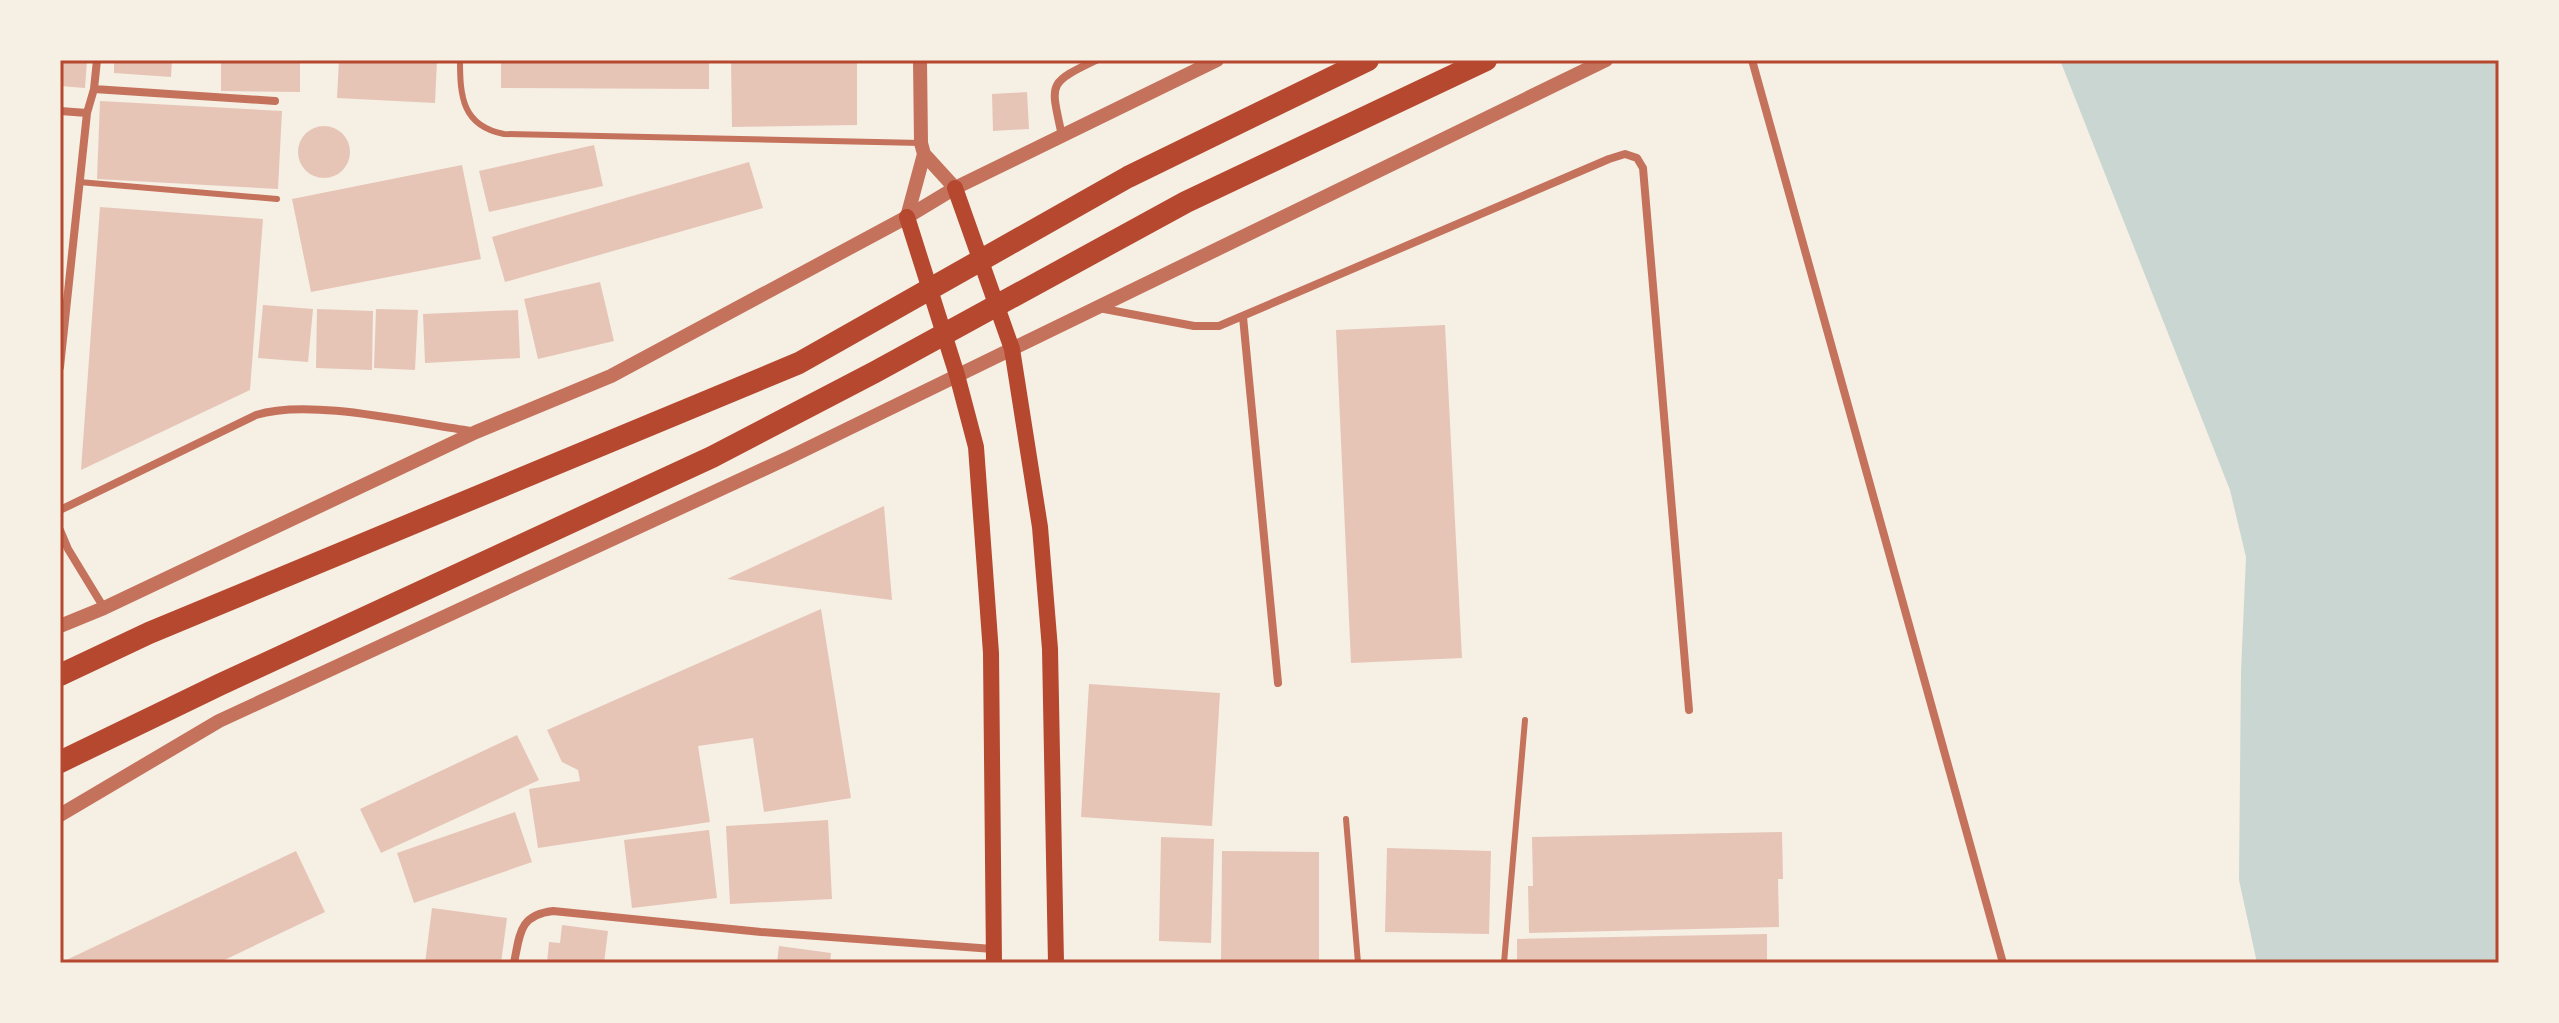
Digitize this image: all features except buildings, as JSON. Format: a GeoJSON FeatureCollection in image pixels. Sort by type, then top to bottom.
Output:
{"type":"FeatureCollection","features":[{"type":"Feature","properties":{"kind":"highway"},"geometry":{"type":"LineString","coordinates":[[60,675],[149,633],[799,363],[1128,177],[1368,60]]}},
{"type":"Feature","properties":{"kind":"highway"},"geometry":{"type":"LineString","coordinates":[[60,762],[712,457],[1186,202],[1486,60]]}},
{"type":"Feature","properties":{"kind":"main road"},"geometry":{"type":"LineString","coordinates":[[955,188],[1012,349],[1040,527],[1050,649],[1056,963]]}},
{"type":"Feature","properties":{"kind":"main road"},"geometry":{"type":"LineString","coordinates":[[907,217],[957,375],[976,447],[991,653],[994,956]]}},
{"type":"Feature","properties":{"kind":"street"},"geometry":{"type":"LineString","coordinates":[[60,367],[87,113],[94,89],[97,60]]}},
{"type":"Feature","properties":{"kind":"street"},"geometry":{"type":"LineString","coordinates":[[907,217],[923,149],[920,60]]}},
{"type":"Feature","properties":{"kind":"street"},"geometry":{"type":"LineString","coordinates":[[1063,136],[1055,99],[1056,84],[1064,75],[1096,60]]}},
{"type":"Feature","properties":{"kind":"street"},"geometry":{"type":"LineString","coordinates":[[60,626],[476,432],[611,376],[907,217],[955,188],[1217,60]]}},
{"type":"Feature","properties":{"kind":"street"},"geometry":{"type":"LineString","coordinates":[[60,815],[219,721],[790,457],[1606,60]]}},
{"type":"Feature","properties":{"kind":"street"},"geometry":{"type":"LineString","coordinates":[[1752,60],[2003,963]]}},
{"type":"Feature","properties":{"kind":"street"},"geometry":{"type":"LineString","coordinates":[[94,89],[275,101]]}},
{"type":"Feature","properties":{"kind":"street"},"geometry":{"type":"LineString","coordinates":[[60,111],[87,113]]}},
{"type":"Feature","properties":{"kind":"street"},"geometry":{"type":"LineString","coordinates":[[923,149],[955,188]]}},
{"type":"Feature","properties":{"kind":"street"},"geometry":{"type":"LineString","coordinates":[[1096,307],[1194,326],[1219,326],[1609,159],[1625,154],[1637,158],[1643,168],[1689,710]]}},
{"type":"Feature","properties":{"kind":"street"},"geometry":{"type":"LineString","coordinates":[[1243,317],[1278,683]]}},
{"type":"Feature","properties":{"kind":"street"},"geometry":{"type":"LineString","coordinates":[[60,510],[256,415],[275,409],[318,409],[476,432]]}},
{"type":"Feature","properties":{"kind":"street"},"geometry":{"type":"LineString","coordinates":[[60,530],[104,608]]}},
{"type":"Feature","properties":{"kind":"street"},"geometry":{"type":"LineString","coordinates":[[514,963],[522,926],[537,913],[553,911],[994,956]]}},
{"type":"Feature","properties":{"kind":"lane"},"geometry":{"type":"LineString","coordinates":[[460,60],[460,96],[478,124],[492,132],[923,149]]}},
{"type":"Feature","properties":{"kind":"lane"},"geometry":{"type":"LineString","coordinates":[[79,182],[277,199]]}},
{"type":"Feature","properties":{"kind":"lane"},"geometry":{"type":"LineString","coordinates":[[1504,963],[1525,720]]}},
{"type":"Feature","properties":{"kind":"lane"},"geometry":{"type":"LineString","coordinates":[[1346,819],[1358,963]]}},
{"type":"Feature","properties":{"kind":"shaded area"},"geometry":{"type":"Polygon","coordinates":[[[2060,60],[2499,60],[2499,963],[2257,963],[2239,880],[2241,672],[2246,557],[2230,490],[2060,60]]]}}]}
